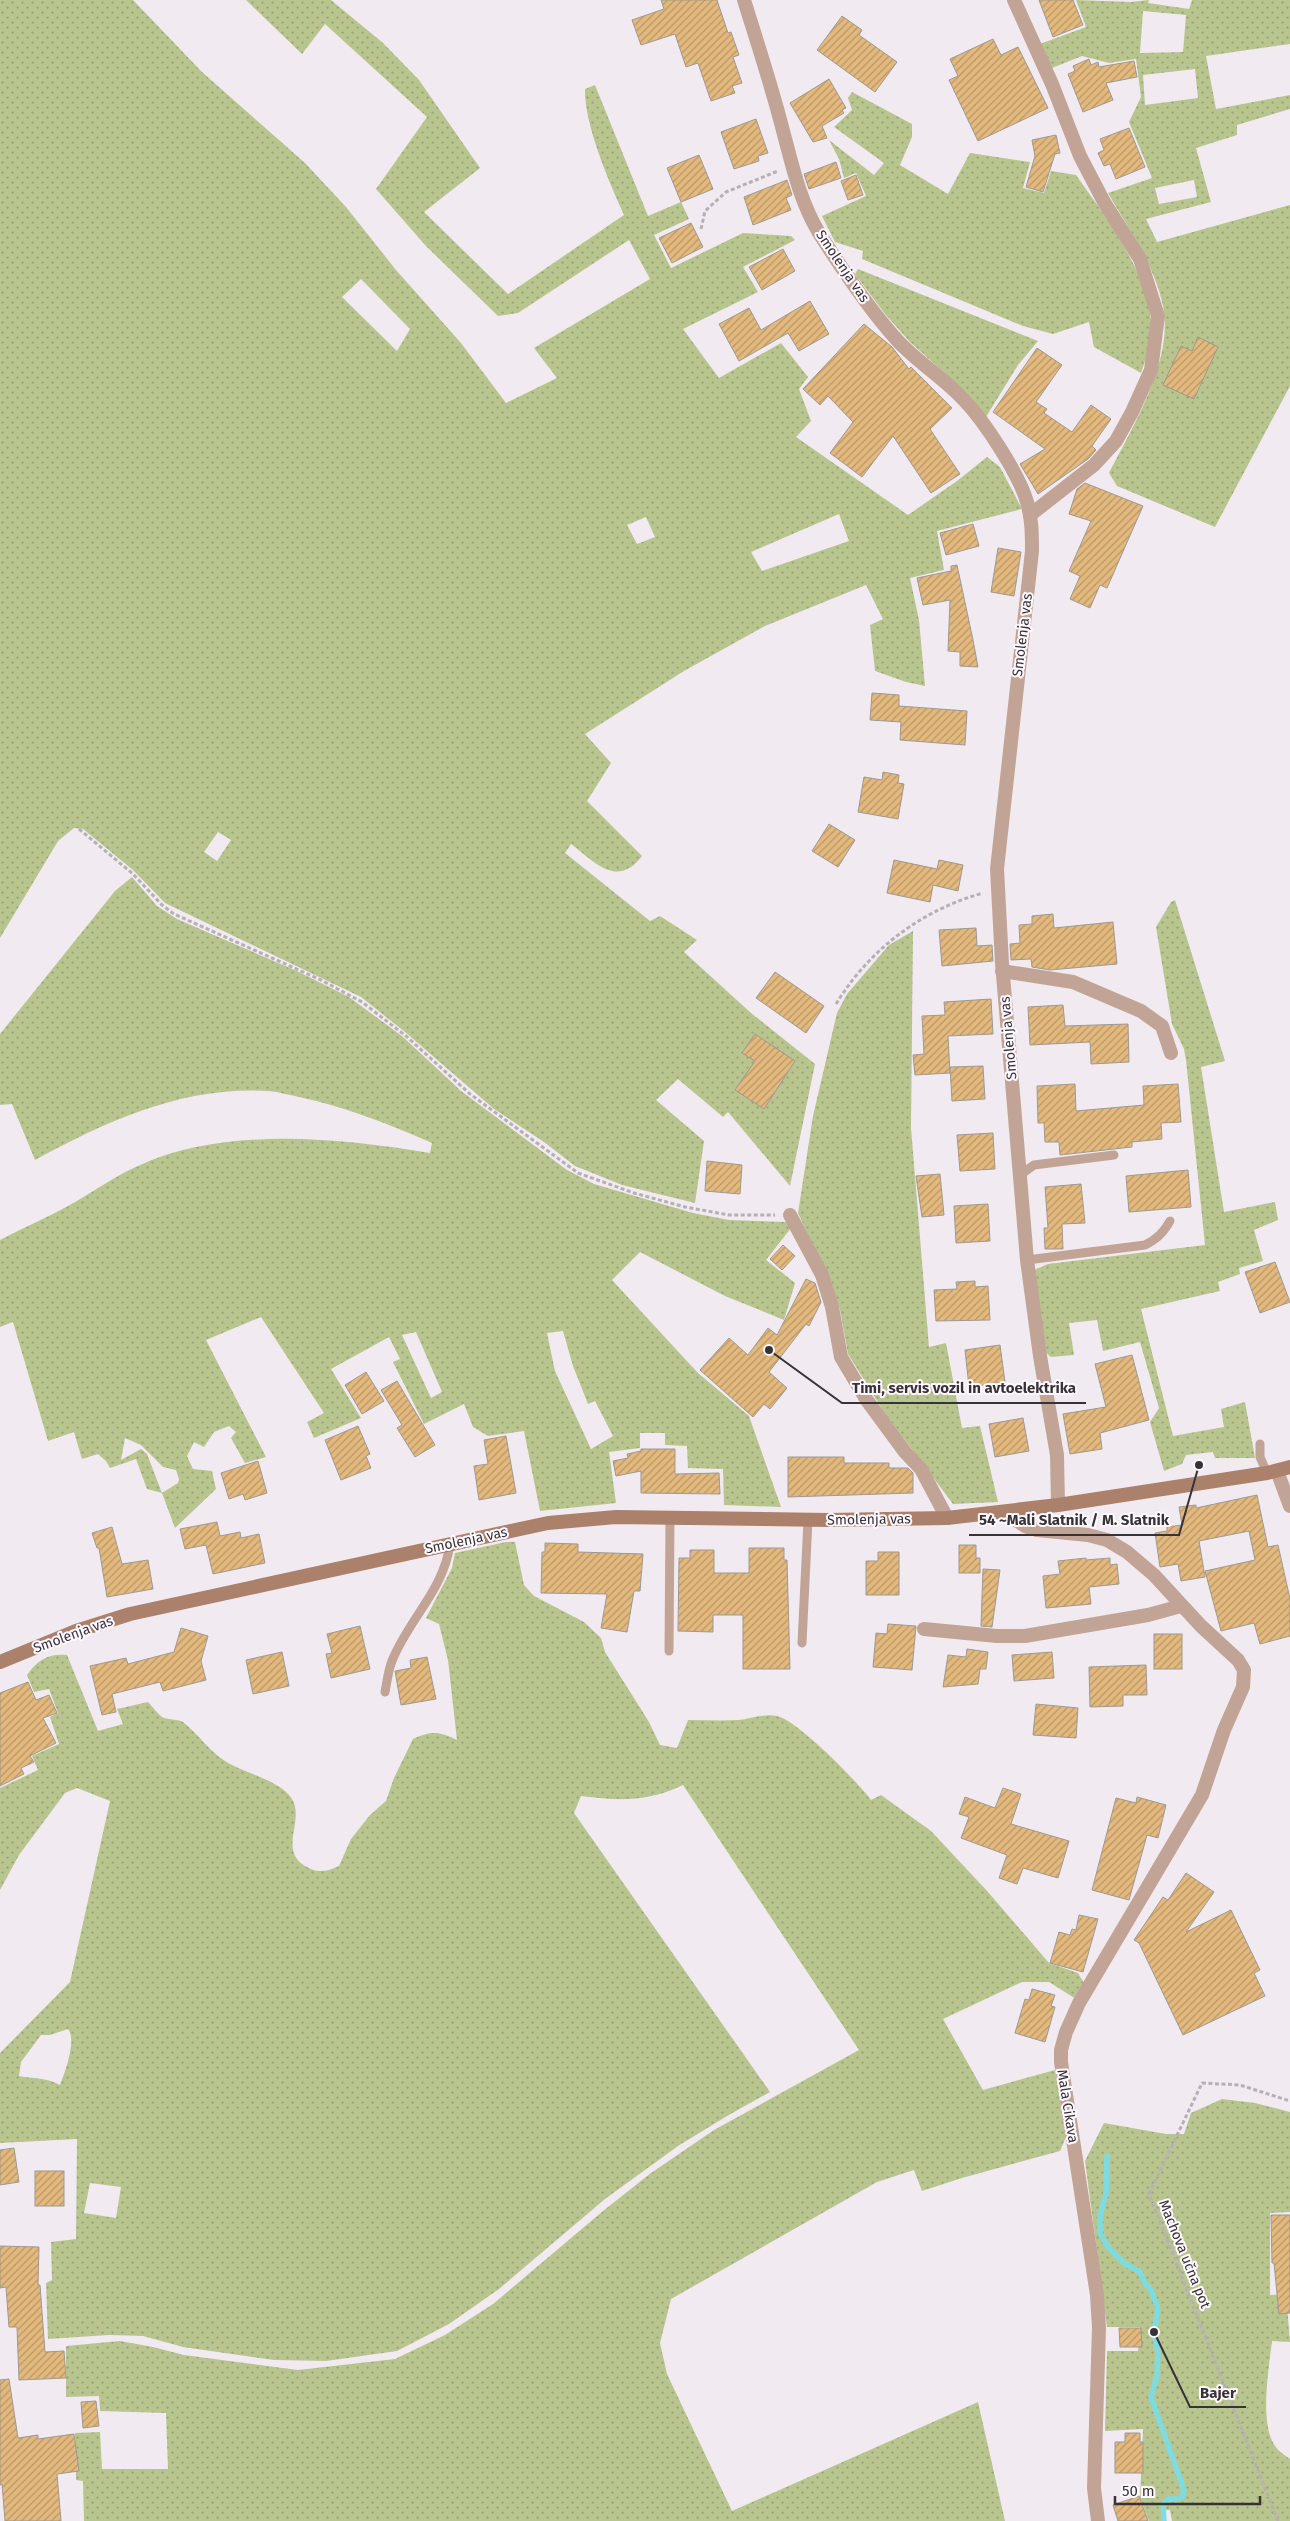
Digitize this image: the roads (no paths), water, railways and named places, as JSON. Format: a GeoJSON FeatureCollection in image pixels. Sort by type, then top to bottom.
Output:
{"type":"FeatureCollection","features":[{"type":"Feature","properties":{"kind":"main road"},"geometry":{"type":"LineString","coordinates":[[1058,1505],[1278,1470]]}},
{"type":"Feature","properties":{"kind":"main road","name":"Smolenja vas"},"geometry":{"type":"LineString","coordinates":[[0,1662],[76,1631],[130,1614],[450,1544],[573,1520],[616,1517],[808,1520],[947,1518],[1058,1505]]}},
{"type":"Feature","properties":{"kind":"street","name":"Smolenja vas"},"geometry":{"type":"LineString","coordinates":[[744,0],[782,126],[791,167],[802,200],[819,233],[870,307],[898,340],[964,399],[980,419],[1017,480],[1027,501],[1030,515],[1032,551],[997,869],[1002,971],[1027,1260],[1040,1356],[1057,1455],[1058,1505]]}},
{"type":"Feature","properties":{"kind":"street"},"geometry":{"type":"LineString","coordinates":[[1014,0],[1052,84],[1080,156],[1104,202],[1140,259],[1158,316],[1151,370],[1132,412],[1116,441],[1094,465],[1030,515]]}},
{"type":"Feature","properties":{"kind":"street"},"geometry":{"type":"LineString","coordinates":[[1002,971],[1073,982],[1141,1011],[1162,1026],[1171,1054]]}},
{"type":"Feature","properties":{"kind":"street"},"geometry":{"type":"LineString","coordinates":[[790,1215],[822,1275],[832,1306],[841,1357],[866,1399],[905,1452],[921,1469],[947,1518]]}},
{"type":"Feature","properties":{"kind":"street"},"geometry":{"type":"LineString","coordinates":[[1278,1470],[1290,1506]]}},
{"type":"Feature","properties":{"kind":"street"},"geometry":{"type":"LineString","coordinates":[[924,1629],[997,1636],[1026,1636],[1148,1615],[1181,1606],[1154,1575],[1127,1552],[1107,1540],[1088,1535],[1037,1530],[1025,1526],[1004,1512]]}},
{"type":"Feature","properties":{"kind":"street","name":"Mala Cikava"},"geometry":{"type":"LineString","coordinates":[[1098,2521],[1094,2488],[1099,2328],[1097,2295],[1062,2069],[1061,2050],[1079,2003],[1198,1801],[1224,1730],[1243,1687],[1244,1670],[1238,1660],[1181,1606]]}},
{"type":"Feature","properties":{"kind":"lane"},"geometry":{"type":"LineString","coordinates":[[1020,1174],[1034,1165],[1114,1155]]}},
{"type":"Feature","properties":{"kind":"lane"},"geometry":{"type":"LineString","coordinates":[[1027,1260],[1144,1244],[1156,1239],[1170,1221]]}},
{"type":"Feature","properties":{"kind":"lane"},"geometry":{"type":"LineString","coordinates":[[1260,1444],[1260,1456],[1278,1470]]}},
{"type":"Feature","properties":{"kind":"lane"},"geometry":{"type":"LineString","coordinates":[[669,1650],[670,1518]]}},
{"type":"Feature","properties":{"kind":"lane"},"geometry":{"type":"LineString","coordinates":[[802,1644],[808,1520]]}},
{"type":"Feature","properties":{"kind":"lane"},"geometry":{"type":"LineString","coordinates":[[385,1692],[391,1662],[408,1630],[432,1596],[446,1566],[450,1544]]}},
{"type":"Feature","properties":{"kind":"waterway"},"geometry":{"type":"LineString","coordinates":[[1107,2156],[1106,2193],[1100,2216],[1100,2233],[1108,2247],[1124,2263],[1140,2272],[1151,2290],[1158,2308],[1154,2332],[1158,2353],[1157,2375],[1151,2397],[1184,2490],[1183,2496],[1178,2499],[1168,2499],[1163,2505],[1164,2521]]}},
{"type":"Feature","properties":{"kind":"place","name":"Timi, servis vozil in avtoelektrika"},"geometry":{"type":"Point","coordinates":[769,1350]}},
{"type":"Feature","properties":{"kind":"place","name":"54 ~Mali Slatnik / M. Slatnik"},"geometry":{"type":"Point","coordinates":[1199,1465]}},
{"type":"Feature","properties":{"kind":"place","name":"Bajer"},"geometry":{"type":"Point","coordinates":[1154,2332]}}]}
